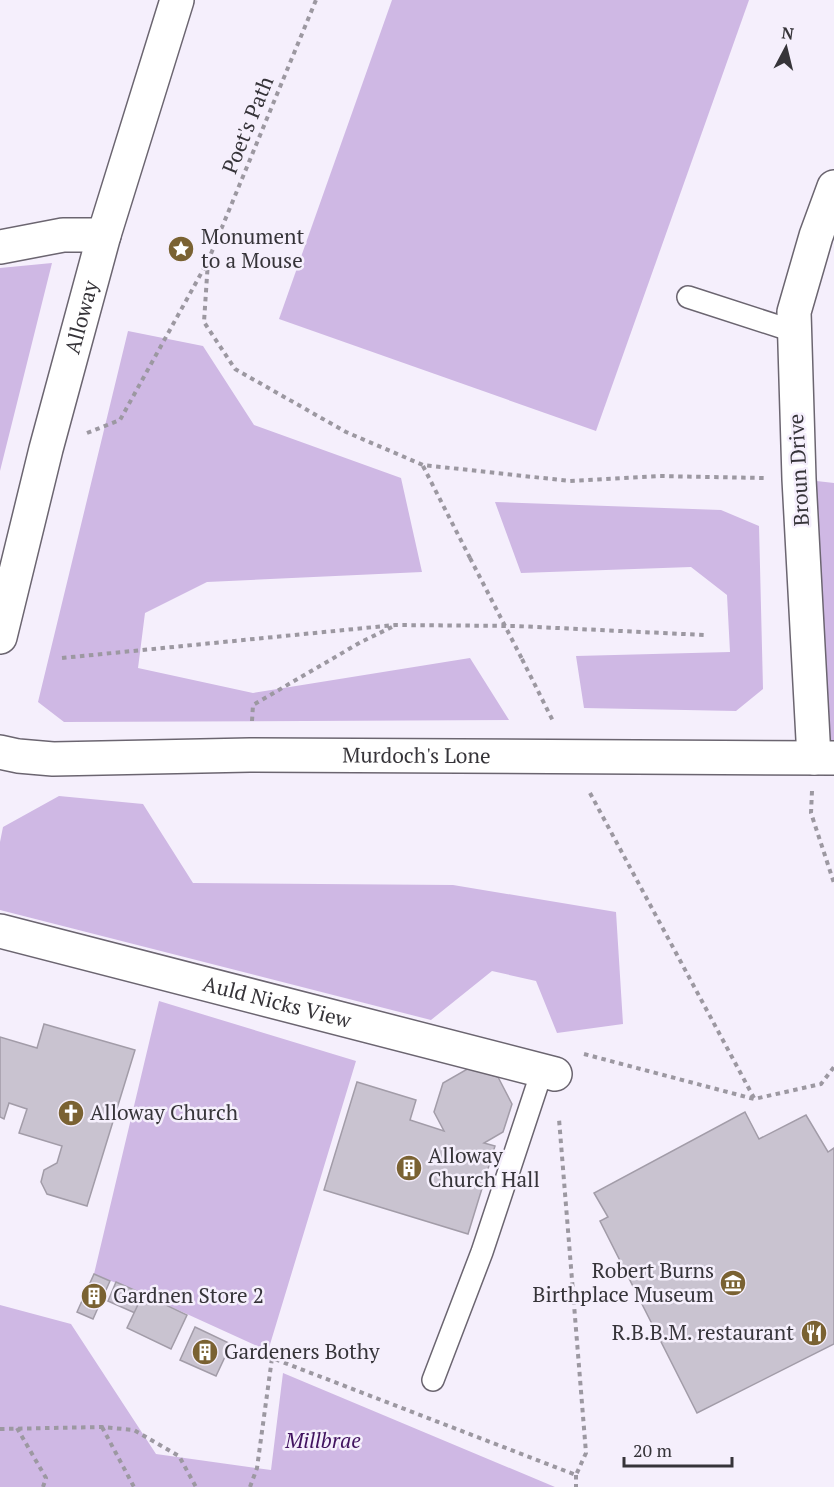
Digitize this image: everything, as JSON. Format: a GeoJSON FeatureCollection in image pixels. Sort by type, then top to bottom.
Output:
{"type":"FeatureCollection","features":[{"type":"Feature","properties":{"kind":"street","name":"Alloway"},"geometry":{"type":"LineString","coordinates":[[0,637],[46,449],[104,235],[177,0]]}},
{"type":"Feature","properties":{"kind":"street","name":"Broun Drive"},"geometry":{"type":"LineString","coordinates":[[824,758],[799,479],[793,331],[794,312],[816,236],[834,187]]}},
{"type":"Feature","properties":{"kind":"street"},"geometry":{"type":"LineString","coordinates":[[0,247],[63,235],[104,235]]}},
{"type":"Feature","properties":{"kind":"street","name":"Murdoch's Lone"},"geometry":{"type":"LineString","coordinates":[[0,752],[52,759],[250,755],[824,758]]}},
{"type":"Feature","properties":{"kind":"street","name":"Auld Nicks View"},"geometry":{"type":"LineString","coordinates":[[0,932],[549,1073]]}},
{"type":"Feature","properties":{"kind":"lane"},"geometry":{"type":"LineString","coordinates":[[688,297],[793,331]]}},
{"type":"Feature","properties":{"kind":"lane"},"geometry":{"type":"LineString","coordinates":[[434,1380],[549,1073]]}},
{"type":"Feature","properties":{"kind":"path","name":"Poet's Path"},"geometry":{"type":"LineString","coordinates":[[208,261],[316,0]]}},
{"type":"Feature","properties":{"kind":"path"},"geometry":{"type":"LineString","coordinates":[[46,449],[120,420],[208,261]]}},
{"type":"Feature","properties":{"kind":"path"},"geometry":{"type":"LineString","coordinates":[[208,261],[204,322],[235,369],[346,432],[423,465],[570,481],[658,476],[799,479]]}},
{"type":"Feature","properties":{"kind":"path"},"geometry":{"type":"LineString","coordinates":[[423,465],[571,757],[754,1099]]}},
{"type":"Feature","properties":{"kind":"path"},"geometry":{"type":"LineString","coordinates":[[250,755],[253,705],[361,642],[395,625]]}},
{"type":"Feature","properties":{"kind":"path"},"geometry":{"type":"LineString","coordinates":[[62,658],[395,625],[516,626],[704,635]]}},
{"type":"Feature","properties":{"kind":"path"},"geometry":{"type":"LineString","coordinates":[[824,758],[812,813],[834,883]]}},
{"type":"Feature","properties":{"kind":"path"},"geometry":{"type":"LineString","coordinates":[[549,1073],[565,1049],[754,1099],[821,1084],[834,1067]]}},
{"type":"Feature","properties":{"kind":"path"},"geometry":{"type":"LineString","coordinates":[[102,1427],[134,1487]]}},
{"type":"Feature","properties":{"kind":"path"},"geometry":{"type":"LineString","coordinates":[[0,1429],[102,1427],[134,1430],[179,1456],[195,1487]]}},
{"type":"Feature","properties":{"kind":"path"},"geometry":{"type":"LineString","coordinates":[[18,1428],[46,1478],[43,1487]]}},
{"type":"Feature","properties":{"kind":"path"},"geometry":{"type":"LineString","coordinates":[[576,1475],[576,1487]]}},
{"type":"Feature","properties":{"kind":"green space"},"geometry":{"type":"Polygon","coordinates":[[[392,0],[749,0],[596,431],[279,319],[392,0]]]}},
{"type":"Feature","properties":{"kind":"green space"},"geometry":{"type":"Polygon","coordinates":[[[52,263],[0,471],[0,268],[52,263]]]}},
{"type":"Feature","properties":{"kind":"green space"},"geometry":{"type":"Polygon","coordinates":[[[128,331],[203,346],[254,425],[401,478],[422,572],[207,582],[145,613],[138,668],[253,693],[470,658],[509,720],[64,722],[38,702],[128,331]]]}},
{"type":"Feature","properties":{"kind":"green space"},"geometry":{"type":"Polygon","coordinates":[[[799,479],[834,483],[834,758],[814,758],[799,479]]]}},
{"type":"Feature","properties":{"kind":"green space"},"geometry":{"type":"Polygon","coordinates":[[[495,502],[721,510],[759,526],[763,689],[736,711],[584,708],[576,656],[730,652],[727,595],[691,567],[521,573],[495,502]]]}},
{"type":"Feature","properties":{"kind":"green space"},"geometry":{"type":"Polygon","coordinates":[[[59,796],[143,804],[193,883],[453,885],[616,912],[623,1024],[557,1033],[536,981],[492,971],[431,1020],[0,910],[0,842],[3,827],[59,796]]]}},
{"type":"Feature","properties":{"kind":"green space"},"geometry":{"type":"Polygon","coordinates":[[[159,1001],[356,1061],[268,1351],[94,1274],[159,1001]]]}},
{"type":"Feature","properties":{"kind":"green space","name":"Millbrae"},"geometry":{"type":"Polygon","coordinates":[[[0,1305],[71,1324],[156,1454],[271,1470],[283,1373],[555,1487],[0,1487],[0,1305]]]}},
{"type":"Feature","properties":{"kind":"building","name":"Alloway Church"},"geometry":{"type":"Polygon","coordinates":[[[44,1024],[135,1050],[87,1206],[47,1194],[41,1182],[44,1170],[57,1163],[62,1146],[19,1133],[27,1109],[9,1103],[4,1119],[0,1117],[0,1037],[37,1048],[44,1024]]]}},
{"type":"Feature","properties":{"kind":"building","name":"Alloway Church Hall"},"geometry":{"type":"Polygon","coordinates":[[[469,1068],[498,1077],[512,1104],[503,1132],[484,1143],[495,1146],[468,1234],[324,1190],[357,1082],[416,1100],[410,1120],[444,1131],[434,1112],[443,1083],[469,1068]]]}},
{"type":"Feature","properties":{"kind":"building","name":"Robert Burns Birthplace Museum"},"geometry":{"type":"Polygon","coordinates":[[[745,1112],[759,1139],[806,1115],[828,1152],[834,1148],[834,1344],[697,1413],[600,1221],[608,1217],[594,1193],[745,1112]]]}},
{"type":"Feature","properties":{"kind":"building","name":"Gardnen Store 2"},"geometry":{"type":"Polygon","coordinates":[[[94,1274],[110,1281],[93,1319],[77,1312],[94,1274]]]}},
{"type":"Feature","properties":{"kind":"building"},"geometry":{"type":"Polygon","coordinates":[[[116,1282],[143,1294],[135,1313],[108,1301],[116,1282]]]}},
{"type":"Feature","properties":{"kind":"building"},"geometry":{"type":"Polygon","coordinates":[[[143,1294],[187,1315],[171,1349],[127,1328],[143,1294]]]}},
{"type":"Feature","properties":{"kind":"building","name":"Gardeners Bothy"},"geometry":{"type":"Polygon","coordinates":[[[195,1327],[231,1344],[216,1376],[180,1360],[195,1327]]]}},
{"type":"Feature","properties":{"kind":"place","name":"Monument to a Mouse"},"geometry":{"type":"Point","coordinates":[181,249]}},
{"type":"Feature","properties":{"kind":"place","name":"Alloway Church"},"geometry":{"type":"Point","coordinates":[71,1113]}},
{"type":"Feature","properties":{"kind":"place","name":"Alloway Church Hall"},"geometry":{"type":"Point","coordinates":[409,1168]}},
{"type":"Feature","properties":{"kind":"place","name":"Robert Burns Birthplace Museum"},"geometry":{"type":"Point","coordinates":[733,1283]}},
{"type":"Feature","properties":{"kind":"place","name":"Gardnen Store 2"},"geometry":{"type":"Point","coordinates":[94,1296]}},
{"type":"Feature","properties":{"kind":"place","name":"R.B.B.M. restaurant"},"geometry":{"type":"Point","coordinates":[814,1333]}},
{"type":"Feature","properties":{"kind":"place","name":"Gardeners Bothy"},"geometry":{"type":"Point","coordinates":[205,1352]}}]}
